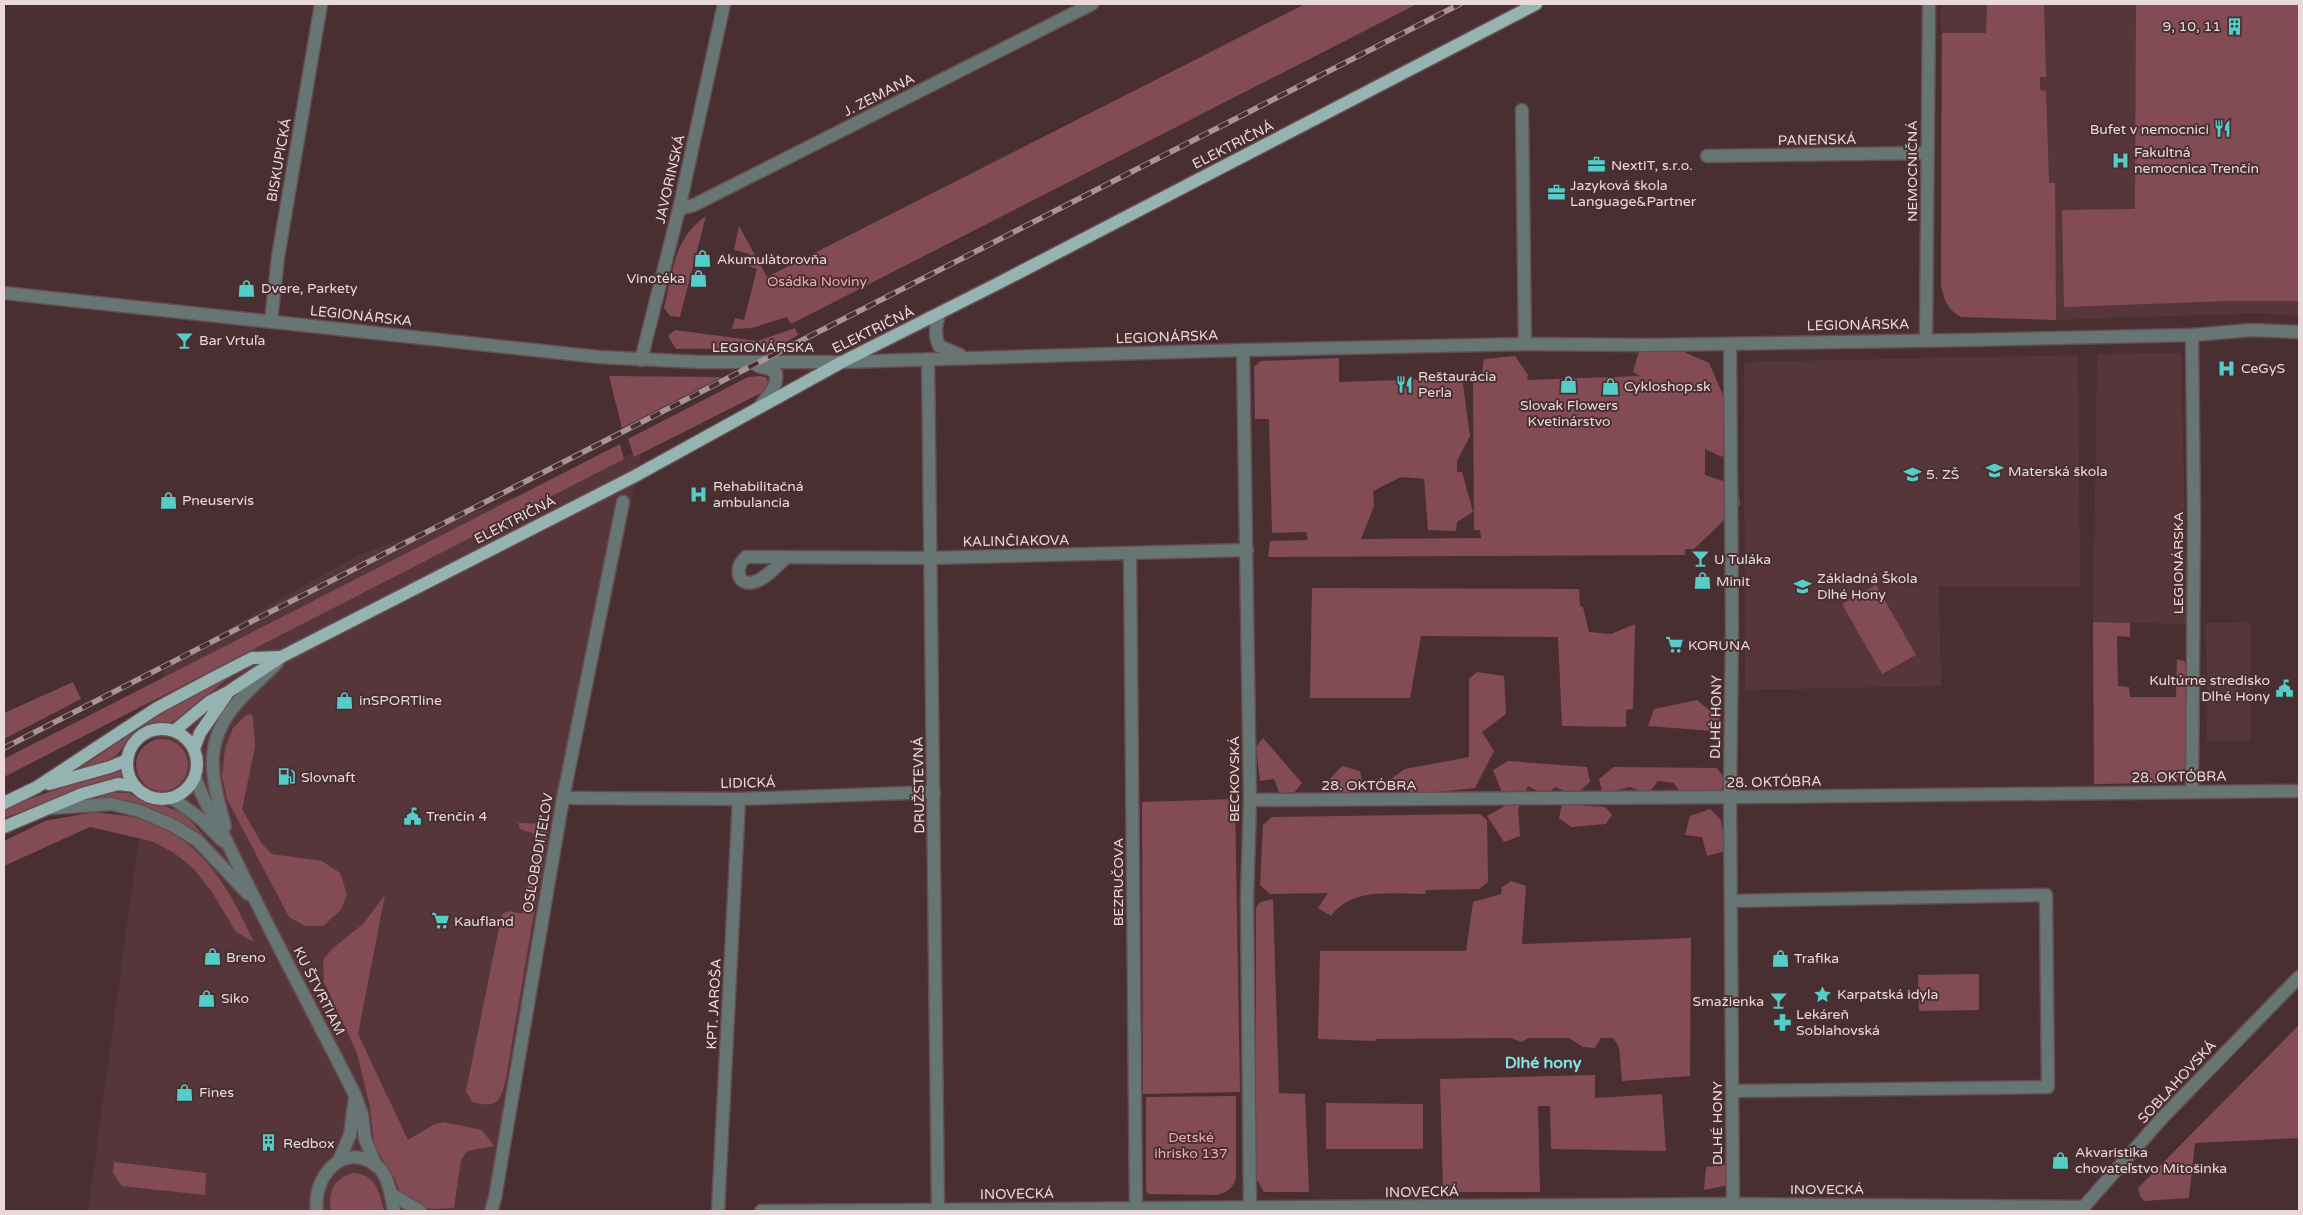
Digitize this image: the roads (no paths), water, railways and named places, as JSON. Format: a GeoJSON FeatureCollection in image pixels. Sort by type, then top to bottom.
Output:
{"type":"FeatureCollection","features":[{"type":"Feature","properties":{"kind":"main road","name":"ELEKTRIČNÁ"},"geometry":{"type":"LineString","coordinates":[[174,731],[209,702],[228,692],[281,657],[628,479],[842,362],[939,314],[1536,4]]}},
{"type":"Feature","properties":{"kind":"main road"},"geometry":{"type":"LineString","coordinates":[[4,803],[37,787],[156,708],[208,680],[252,658],[281,657]]}},
{"type":"Feature","properties":{"kind":"main road","name":"ELEKTRIČNÁ"},"geometry":{"type":"LineString","coordinates":[[194,749],[200,733],[228,692]]}},
{"type":"Feature","properties":{"kind":"main road"},"geometry":{"type":"LineString","coordinates":[[153,730],[174,731],[189,741],[194,749],[197,767],[195,776],[182,793],[172,798],[151,798],[135,786],[130,778],[127,760],[136,741],[153,730]]}},
{"type":"Feature","properties":{"kind":"main road"},"geometry":{"type":"LineString","coordinates":[[37,787],[110,767],[127,760]]}},
{"type":"Feature","properties":{"kind":"main road"},"geometry":{"type":"LineString","coordinates":[[4,826],[82,794],[118,784],[135,786]]}},
{"type":"Feature","properties":{"kind":"street","name":"BISKUPICKÁ"},"geometry":{"type":"LineString","coordinates":[[271,321],[278,256],[321,4]]}},
{"type":"Feature","properties":{"kind":"street","name":"JAVORINSKÁ"},"geometry":{"type":"LineString","coordinates":[[641,360],[679,209],[724,4]]}},
{"type":"Feature","properties":{"kind":"street","name":"J. ZEMANA"},"geometry":{"type":"LineString","coordinates":[[679,209],[694,205],[1092,4]]}},
{"type":"Feature","properties":{"kind":"street","name":"NEMOCNIČNÁ"},"geometry":{"type":"LineString","coordinates":[[1926,339],[1929,4]]}},
{"type":"Feature","properties":{"kind":"street"},"geometry":{"type":"LineString","coordinates":[[1522,110],[1525,344]]}},
{"type":"Feature","properties":{"kind":"street","name":"PANENSKÁ"},"geometry":{"type":"LineString","coordinates":[[1707,156],[1927,153]]}},
{"type":"Feature","properties":{"kind":"street","name":"LEGIONÁRSKA"},"geometry":{"type":"LineString","coordinates":[[4,293],[641,360],[744,362],[842,362],[928,358],[1525,344],[1730,344],[2192,335],[2252,330],[2299,332]]}},
{"type":"Feature","properties":{"kind":"street"},"geometry":{"type":"LineString","coordinates":[[939,314],[935,338],[939,346],[967,358]]}},
{"type":"Feature","properties":{"kind":"street","name":"LEGIONÁRSKA"},"geometry":{"type":"LineString","coordinates":[[2192,335],[2194,521],[2192,791]]}},
{"type":"Feature","properties":{"kind":"street","name":"DLHÉ HONY"},"geometry":{"type":"LineString","coordinates":[[1730,344],[1732,628],[1730,901],[1733,1207]]}},
{"type":"Feature","properties":{"kind":"street","name":"BECKOVSKÁ"},"geometry":{"type":"LineString","coordinates":[[1243,350],[1250,800],[1247,899],[1250,1208]]}},
{"type":"Feature","properties":{"kind":"street","name":"DRUŽSTEVNÁ"},"geometry":{"type":"LineString","coordinates":[[928,358],[938,1210]]}},
{"type":"Feature","properties":{"kind":"street"},"geometry":{"type":"LineString","coordinates":[[744,362],[770,369],[776,373],[777,380],[773,390],[760,406]]}},
{"type":"Feature","properties":{"kind":"street","name":"OSLOBODITEĽOV"},"geometry":{"type":"LineString","coordinates":[[490,1211],[495,1198],[563,798],[623,502]]}},
{"type":"Feature","properties":{"kind":"street","name":"KALINČIAKOVA"},"geometry":{"type":"LineString","coordinates":[[786,558],[930,558],[1247,550]]}},
{"type":"Feature","properties":{"kind":"street","name":"BEZRUČOVA"},"geometry":{"type":"LineString","coordinates":[[1130,553],[1136,1209]]}},
{"type":"Feature","properties":{"kind":"street"},"geometry":{"type":"LineString","coordinates":[[230,848],[214,784],[212,753],[224,721],[238,701],[281,657]]}},
{"type":"Feature","properties":{"kind":"street","name":"KU ŠTVRTIAM"},"geometry":{"type":"LineString","coordinates":[[195,776],[201,797],[218,823],[255,901],[287,959],[355,1095],[362,1115],[365,1139],[376,1166],[387,1180],[394,1211]]}},
{"type":"Feature","properties":{"kind":"street","name":"28. OKTÓBRA"},"geometry":{"type":"LineString","coordinates":[[1250,800],[2299,791]]}},
{"type":"Feature","properties":{"kind":"street","name":"LIDICKÁ"},"geometry":{"type":"LineString","coordinates":[[563,798],[739,799],[934,792]]}},
{"type":"Feature","properties":{"kind":"street","name":"KU ŠTVRTIAM"},"geometry":{"type":"LineString","coordinates":[[172,798],[201,819],[230,848]]}},
{"type":"Feature","properties":{"kind":"street","name":"KPT. JAROŠA"},"geometry":{"type":"LineString","coordinates":[[718,1211],[739,799]]}},
{"type":"Feature","properties":{"kind":"street","name":"KU ŠTVRTIAM"},"geometry":{"type":"LineString","coordinates":[[51,808],[111,804],[140,811],[172,825],[196,840],[255,901]]}},
{"type":"Feature","properties":{"kind":"street"},"geometry":{"type":"LineString","coordinates":[[1730,901],[2046,896],[2048,1087],[1732,1090]]}},
{"type":"Feature","properties":{"kind":"street","name":"SOBLAHOVSKÁ"},"geometry":{"type":"LineString","coordinates":[[2082,1209],[2164,1116],[2299,977]]}},
{"type":"Feature","properties":{"kind":"street"},"geometry":{"type":"LineString","coordinates":[[317,1211],[316,1193],[320,1181],[327,1170],[339,1160],[350,1135],[355,1095]]}},
{"type":"Feature","properties":{"kind":"street"},"geometry":{"type":"LineString","coordinates":[[339,1160],[356,1157],[376,1166]]}},
{"type":"Feature","properties":{"kind":"street"},"geometry":{"type":"LineString","coordinates":[[391,1194],[420,1211]]}},
{"type":"Feature","properties":{"kind":"street","name":"INOVECKÁ"},"geometry":{"type":"LineString","coordinates":[[761,1211],[1733,1207],[2082,1209]]}},
{"type":"Feature","properties":{"kind":"railway"},"geometry":{"type":"LineString","coordinates":[[4,748],[1460,4]]}},
{"type":"Feature","properties":{"kind":"place","name":"9, 10, 11"},"geometry":{"type":"Point","coordinates":[2235,26]}},
{"type":"Feature","properties":{"kind":"place","name":"Bufet v nemocnici"},"geometry":{"type":"Point","coordinates":[2223,129]}},
{"type":"Feature","properties":{"kind":"place","name":"Fakultná nemocnica Trenčín"},"geometry":{"type":"Point","coordinates":[2120,160]}},
{"type":"Feature","properties":{"kind":"place","name":"NextIT, s.r.o."},"geometry":{"type":"Point","coordinates":[1597,165]}},
{"type":"Feature","properties":{"kind":"place","name":"Jazyková škola Language&Partner"},"geometry":{"type":"Point","coordinates":[1556,193]}},
{"type":"Feature","properties":{"kind":"place","name":"Akumulàtorovňa"},"geometry":{"type":"Point","coordinates":[703,259]}},
{"type":"Feature","properties":{"kind":"place","name":"Vinotéka"},"geometry":{"type":"Point","coordinates":[699,278]}},
{"type":"Feature","properties":{"kind":"place","name":"Dvere, Parkety"},"geometry":{"type":"Point","coordinates":[247,288]}},
{"type":"Feature","properties":{"kind":"place","name":"Bar Vrtuľa"},"geometry":{"type":"Point","coordinates":[185,340]}},
{"type":"Feature","properties":{"kind":"place","name":"CeGyS"},"geometry":{"type":"Point","coordinates":[2227,368]}},
{"type":"Feature","properties":{"kind":"place","name":"Reštaurácia Perla"},"geometry":{"type":"Point","coordinates":[1404,384]}},
{"type":"Feature","properties":{"kind":"place","name":"Slovak Flowers Kvetinárstvo"},"geometry":{"type":"Point","coordinates":[1569,385]}},
{"type":"Feature","properties":{"kind":"place","name":"Cykloshop.sk"},"geometry":{"type":"Point","coordinates":[1610,386]}},
{"type":"Feature","properties":{"kind":"place","name":"Materská škola"},"geometry":{"type":"Point","coordinates":[1994,471]}},
{"type":"Feature","properties":{"kind":"place","name":"5. ZŠ"},"geometry":{"type":"Point","coordinates":[1912,474]}},
{"type":"Feature","properties":{"kind":"place","name":"Rehabilitačná ambulancia"},"geometry":{"type":"Point","coordinates":[699,494]}},
{"type":"Feature","properties":{"kind":"place","name":"Pneuservis"},"geometry":{"type":"Point","coordinates":[168,500]}},
{"type":"Feature","properties":{"kind":"place","name":"U Tuláka"},"geometry":{"type":"Point","coordinates":[1700,559]}},
{"type":"Feature","properties":{"kind":"place","name":"Minit"},"geometry":{"type":"Point","coordinates":[1702,581]}},
{"type":"Feature","properties":{"kind":"place","name":"Základná Škola Dlhé Hony"},"geometry":{"type":"Point","coordinates":[1803,586]}},
{"type":"Feature","properties":{"kind":"place","name":"KORUNA"},"geometry":{"type":"Point","coordinates":[1674,645]}},
{"type":"Feature","properties":{"kind":"place","name":"Kultúrne stredisko Dlhé Hony"},"geometry":{"type":"Point","coordinates":[2284,688]}},
{"type":"Feature","properties":{"kind":"place","name":"inSPORTline"},"geometry":{"type":"Point","coordinates":[345,700]}},
{"type":"Feature","properties":{"kind":"place","name":"Slovnaft"},"geometry":{"type":"Point","coordinates":[287,777]}},
{"type":"Feature","properties":{"kind":"place","name":"Trenčín 4"},"geometry":{"type":"Point","coordinates":[412,816]}},
{"type":"Feature","properties":{"kind":"place","name":"Kaufland"},"geometry":{"type":"Point","coordinates":[440,921]}},
{"type":"Feature","properties":{"kind":"place","name":"Breno"},"geometry":{"type":"Point","coordinates":[212,957]}},
{"type":"Feature","properties":{"kind":"place","name":"Trafika"},"geometry":{"type":"Point","coordinates":[1780,958]}},
{"type":"Feature","properties":{"kind":"place","name":"Karpatská idyla"},"geometry":{"type":"Point","coordinates":[1823,994]}},
{"type":"Feature","properties":{"kind":"place","name":"Siko"},"geometry":{"type":"Point","coordinates":[207,998]}},
{"type":"Feature","properties":{"kind":"place","name":"Smažienka"},"geometry":{"type":"Point","coordinates":[1778,1001]}},
{"type":"Feature","properties":{"kind":"place","name":"Lekáreň Soblahovská"},"geometry":{"type":"Point","coordinates":[1782,1022]}},
{"type":"Feature","properties":{"kind":"place","name":"Fines"},"geometry":{"type":"Point","coordinates":[185,1092]}},
{"type":"Feature","properties":{"kind":"place","name":"Redbox"},"geometry":{"type":"Point","coordinates":[269,1143]}},
{"type":"Feature","properties":{"kind":"place","name":"Akvaristika chovateľstvo Mitošinka"},"geometry":{"type":"Point","coordinates":[2061,1160]}},
{"type":"Feature","properties":{"kind":"district","name":"Dlhé hony"},"geometry":{"type":"Point","coordinates":[1543,1063]}},
{"type":"Feature","properties":{"kind":"park label","name":"Osádka Noviny"},"geometry":{"type":"Point","coordinates":[817,281]}},
{"type":"Feature","properties":{"kind":"park label","name":"Detské ihrisko 137"},"geometry":{"type":"Point","coordinates":[1191,1146]}}]}
